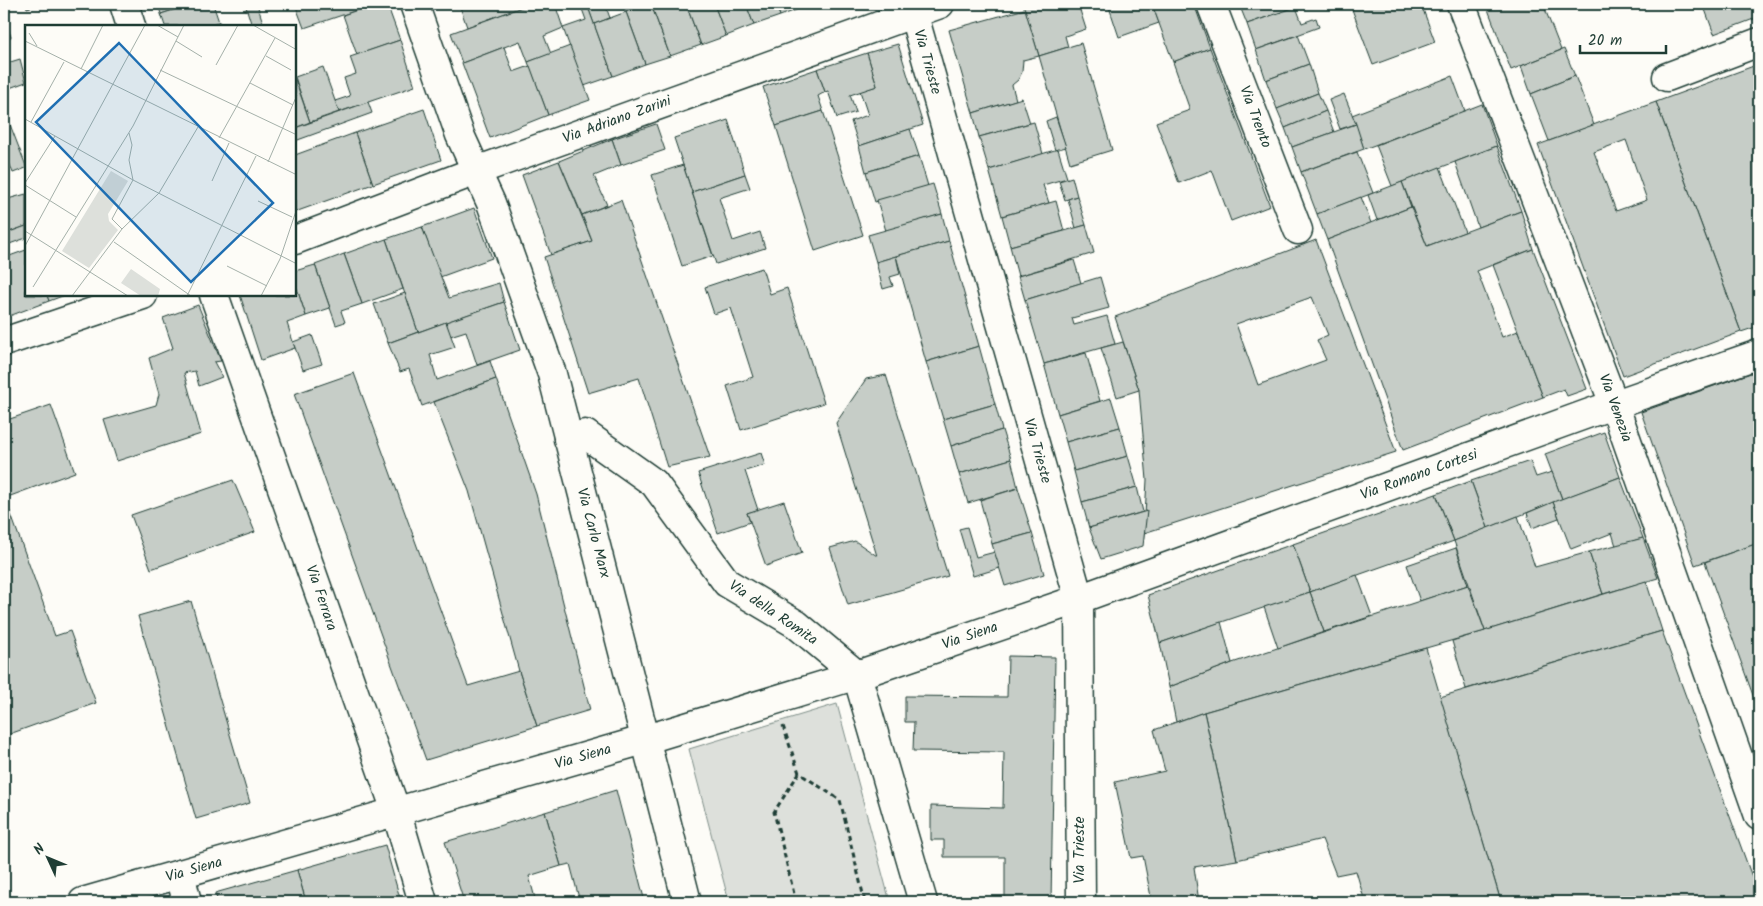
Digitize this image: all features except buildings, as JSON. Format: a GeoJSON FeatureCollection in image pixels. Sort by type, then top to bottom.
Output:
{"type":"FeatureCollection","features":[{"type":"Feature","properties":{"kind":"street"},"geometry":{"type":"LineString","coordinates":[[124,4],[131,25]]}},
{"type":"Feature","properties":{"kind":"street","name":"Via Carlo Marx"},"geometry":{"type":"LineString","coordinates":[[414,4],[460,135],[491,203],[552,374],[647,739],[687,902]]}},
{"type":"Feature","properties":{"kind":"street","name":"Via Adriano Zarini"},"geometry":{"type":"LineString","coordinates":[[296,240],[476,171],[913,12],[940,4]]}},
{"type":"Feature","properties":{"kind":"street","name":"Via Trento"},"geometry":{"type":"LineString","coordinates":[[1212,4],[1298,230]]}},
{"type":"Feature","properties":{"kind":"street","name":"Via Venezia"},"geometry":{"type":"LineString","coordinates":[[1461,4],[1614,404],[1759,816]]}},
{"type":"Feature","properties":{"kind":"street","name":"Via Trieste"},"geometry":{"type":"LineString","coordinates":[[913,12],[1079,598],[1081,902]]}},
{"type":"Feature","properties":{"kind":"street"},"geometry":{"type":"LineString","coordinates":[[1666,76],[1759,42]]}},
{"type":"Feature","properties":{"kind":"street"},"geometry":{"type":"LineString","coordinates":[[4,342],[140,296]]}},
{"type":"Feature","properties":{"kind":"street","name":"Via Ferrara"},"geometry":{"type":"LineString","coordinates":[[214,296],[396,812],[423,902]]}},
{"type":"Feature","properties":{"kind":"street","name":"Via Romano Cortesi"},"geometry":{"type":"LineString","coordinates":[[1079,598],[1614,404],[1759,354]]}},
{"type":"Feature","properties":{"kind":"street","name":"Via della Romita"},"geometry":{"type":"LineString","coordinates":[[568,439],[585,434],[654,483],[727,583],[796,624],[857,675]]}},
{"type":"Feature","properties":{"kind":"street","name":"Via Siena"},"geometry":{"type":"LineString","coordinates":[[83,902],[647,739],[857,675],[1079,598]]}},
{"type":"Feature","properties":{"kind":"street"},"geometry":{"type":"LineString","coordinates":[[857,675],[923,902]]}},
{"type":"Feature","properties":{"kind":"street"},"geometry":{"type":"LineString","coordinates":[[180,874],[187,902]]}},
{"type":"Feature","properties":{"kind":"path"},"geometry":{"type":"LineString","coordinates":[[774,700],[799,773],[840,800],[865,902]]}},
{"type":"Feature","properties":{"kind":"path"},"geometry":{"type":"LineString","coordinates":[[796,902],[774,812],[799,773]]}},
{"type":"Feature","properties":{"kind":"shaded area"},"geometry":{"type":"Polygon","coordinates":[[[837,704],[890,902],[729,902],[689,749],[837,704]]]}}]}
